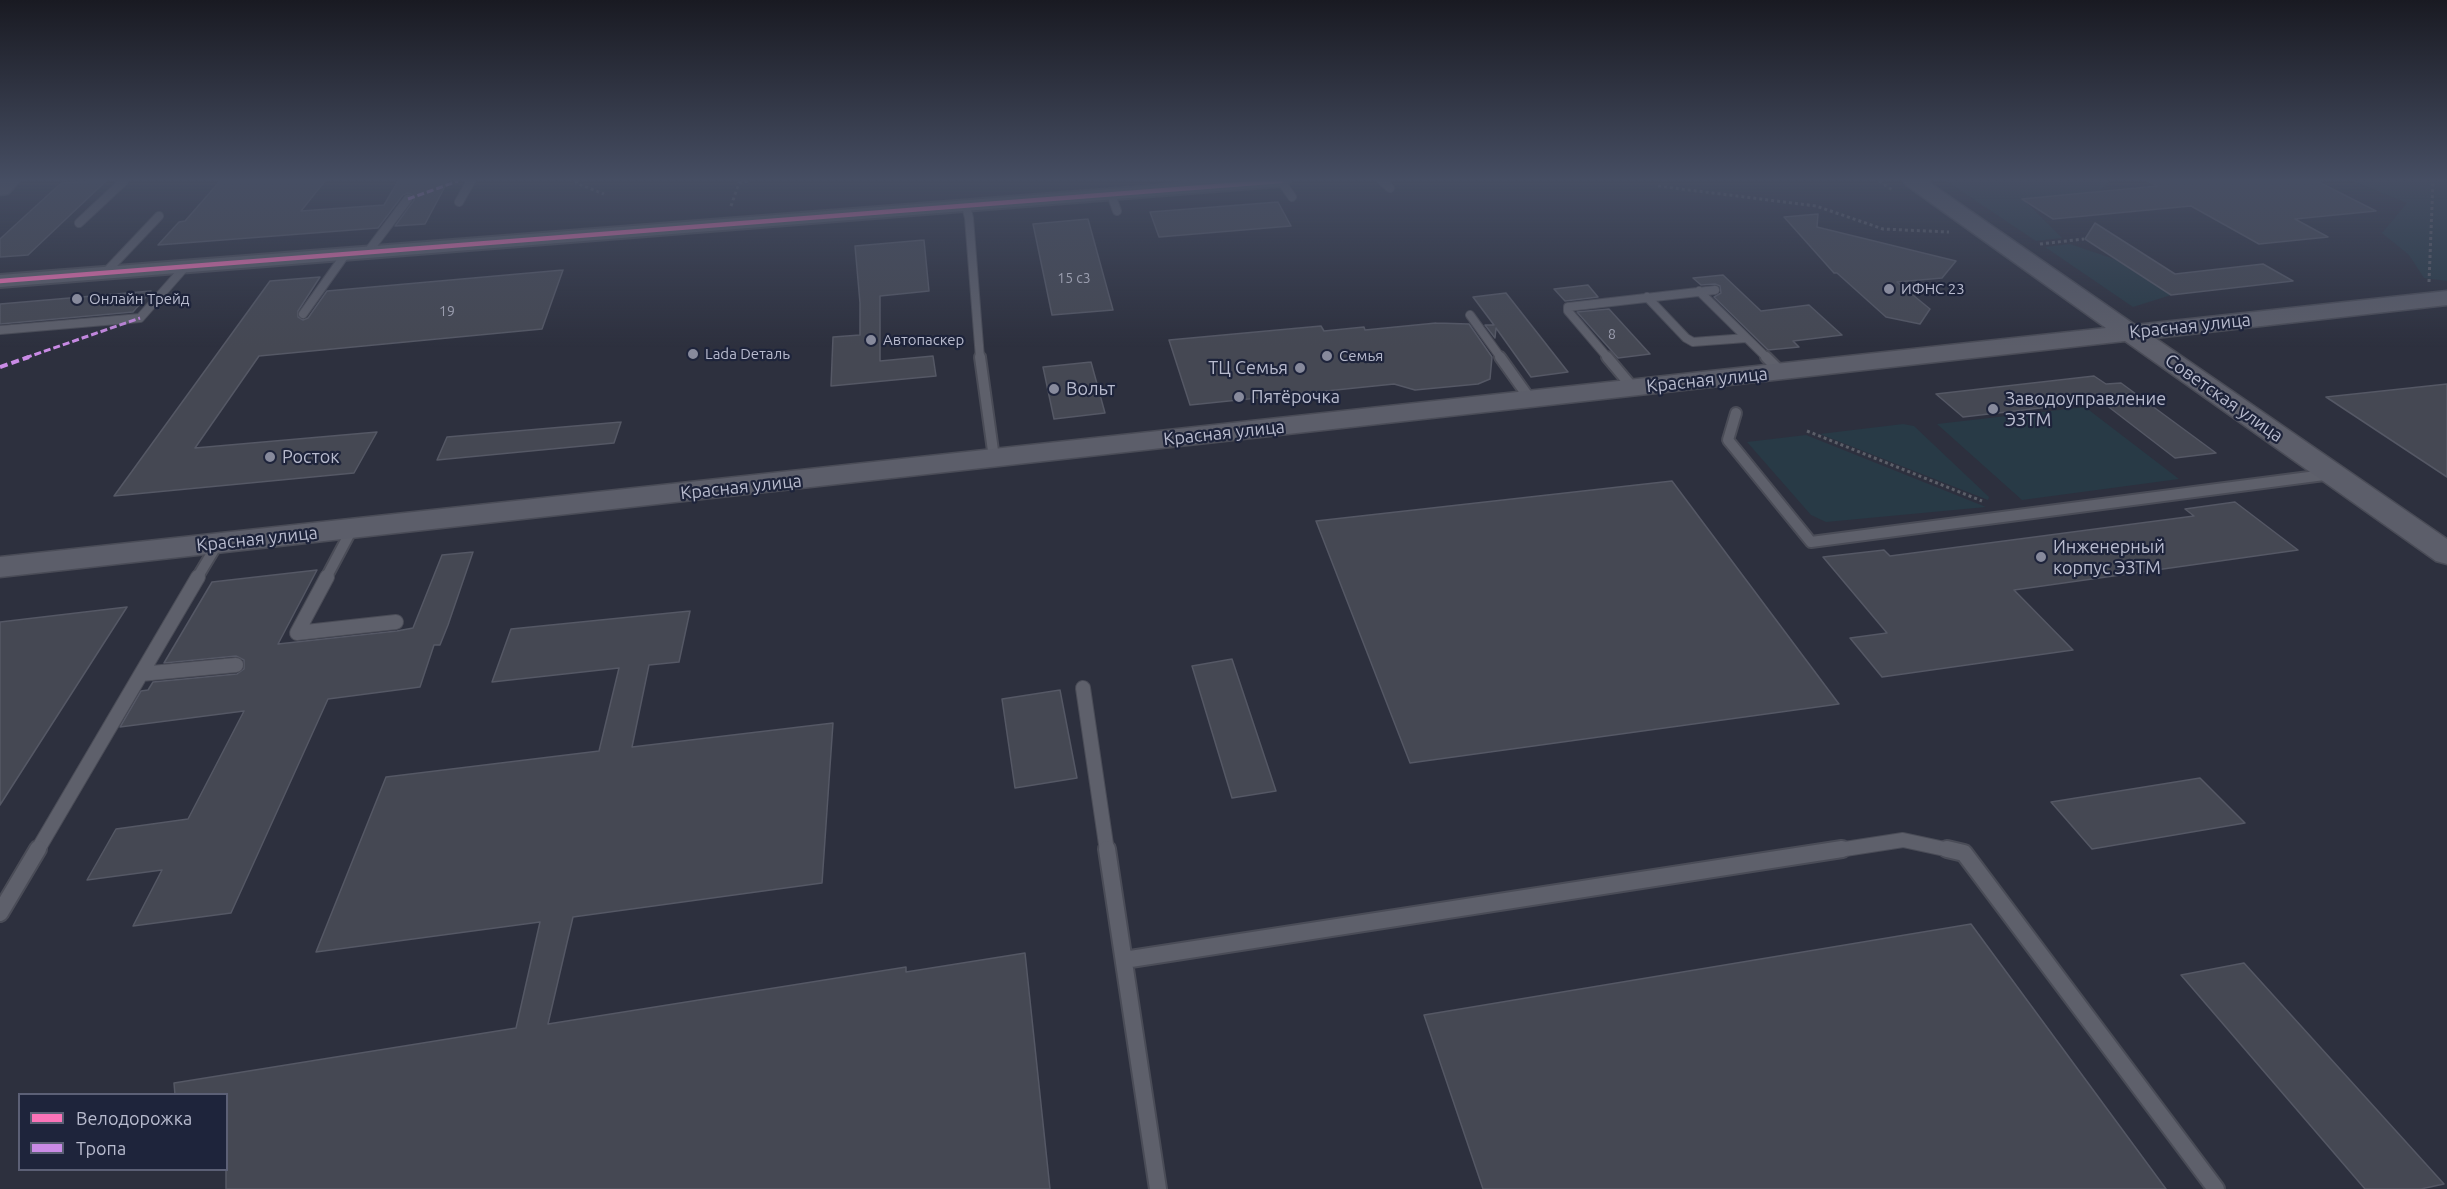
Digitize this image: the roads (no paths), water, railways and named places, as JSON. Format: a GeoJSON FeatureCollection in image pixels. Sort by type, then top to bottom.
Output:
{"type":"FeatureCollection","features":[{"type":"Feature","properties":{"kind":"main road","name":"Советская улица"},"geometry":{"type":"LineString","coordinates":[[1992,236],[2447,554]]}},
{"type":"Feature","properties":{"kind":"main road","name":"Красная улица"},"geometry":{"type":"LineString","coordinates":[[0,567],[2132,333],[2438,292]]}},
{"type":"Feature","properties":{"kind":"street"},"geometry":{"type":"LineString","coordinates":[[0,282],[577,236]]}},
{"type":"Feature","properties":{"kind":"lane"},"geometry":{"type":"LineString","coordinates":[[105,273],[140,236]]}},
{"type":"Feature","properties":{"kind":"lane"},"geometry":{"type":"LineString","coordinates":[[367,253],[380,236]]}},
{"type":"Feature","properties":{"kind":"lane"},"geometry":{"type":"LineString","coordinates":[[970,236],[978,342],[994,458]]}},
{"type":"Feature","properties":{"kind":"lane"},"geometry":{"type":"LineString","coordinates":[[303,314],[345,255]]}},
{"type":"Feature","properties":{"kind":"lane"},"geometry":{"type":"LineString","coordinates":[[0,330],[140,318],[184,267]]}},
{"type":"Feature","properties":{"kind":"lane"},"geometry":{"type":"LineString","coordinates":[[1633,388],[1568,311],[1568,307],[1715,290]]}},
{"type":"Feature","properties":{"kind":"lane"},"geometry":{"type":"LineString","coordinates":[[1699,291],[1781,372]]}},
{"type":"Feature","properties":{"kind":"lane"},"geometry":{"type":"LineString","coordinates":[[1647,297],[1686,338],[1693,342],[1746,338]]}},
{"type":"Feature","properties":{"kind":"lane"},"geometry":{"type":"LineString","coordinates":[[1470,315],[1530,399]]}},
{"type":"Feature","properties":{"kind":"lane"},"geometry":{"type":"LineString","coordinates":[[1736,413],[1728,440],[1811,542],[2333,474]]}},
{"type":"Feature","properties":{"kind":"lane"},"geometry":{"type":"LineString","coordinates":[[352,529],[297,633],[396,622]]}},
{"type":"Feature","properties":{"kind":"lane"},"geometry":{"type":"LineString","coordinates":[[0,913],[218,543]]}},
{"type":"Feature","properties":{"kind":"lane"},"geometry":{"type":"LineString","coordinates":[[141,674],[236,665]]}},
{"type":"Feature","properties":{"kind":"lane"},"geometry":{"type":"LineString","coordinates":[[1083,688],[1158,1189]]}},
{"type":"Feature","properties":{"kind":"lane"},"geometry":{"type":"LineString","coordinates":[[1124,960],[1903,840],[1964,853],[2216,1189]]}},
{"type":"Feature","properties":{"kind":"place","name":"ИФНС 23"},"geometry":{"type":"Point","coordinates":[1889,289]}},
{"type":"Feature","properties":{"kind":"place","name":"Онлайн Трейд"},"geometry":{"type":"Point","coordinates":[77,299]}},
{"type":"Feature","properties":{"kind":"place","name":"Автопаскер"},"geometry":{"type":"Point","coordinates":[871,340]}},
{"type":"Feature","properties":{"kind":"place","name":"Lada Dеталь"},"geometry":{"type":"Point","coordinates":[693,354]}},
{"type":"Feature","properties":{"kind":"place","name":"Семья"},"geometry":{"type":"Point","coordinates":[1327,356]}},
{"type":"Feature","properties":{"kind":"place","name":"ТЦ Семья"},"geometry":{"type":"Point","coordinates":[1300,368]}},
{"type":"Feature","properties":{"kind":"place","name":"Вольт"},"geometry":{"type":"Point","coordinates":[1054,389]}},
{"type":"Feature","properties":{"kind":"place","name":"Пятёрочка"},"geometry":{"type":"Point","coordinates":[1239,397]}},
{"type":"Feature","properties":{"kind":"place","name":"Заводоуправление ЭЗТМ"},"geometry":{"type":"Point","coordinates":[1993,409]}},
{"type":"Feature","properties":{"kind":"place","name":"Росток"},"geometry":{"type":"Point","coordinates":[270,457]}},
{"type":"Feature","properties":{"kind":"place","name":"Инженерный корпус ЭЗТМ"},"geometry":{"type":"Point","coordinates":[2041,557]}}]}
